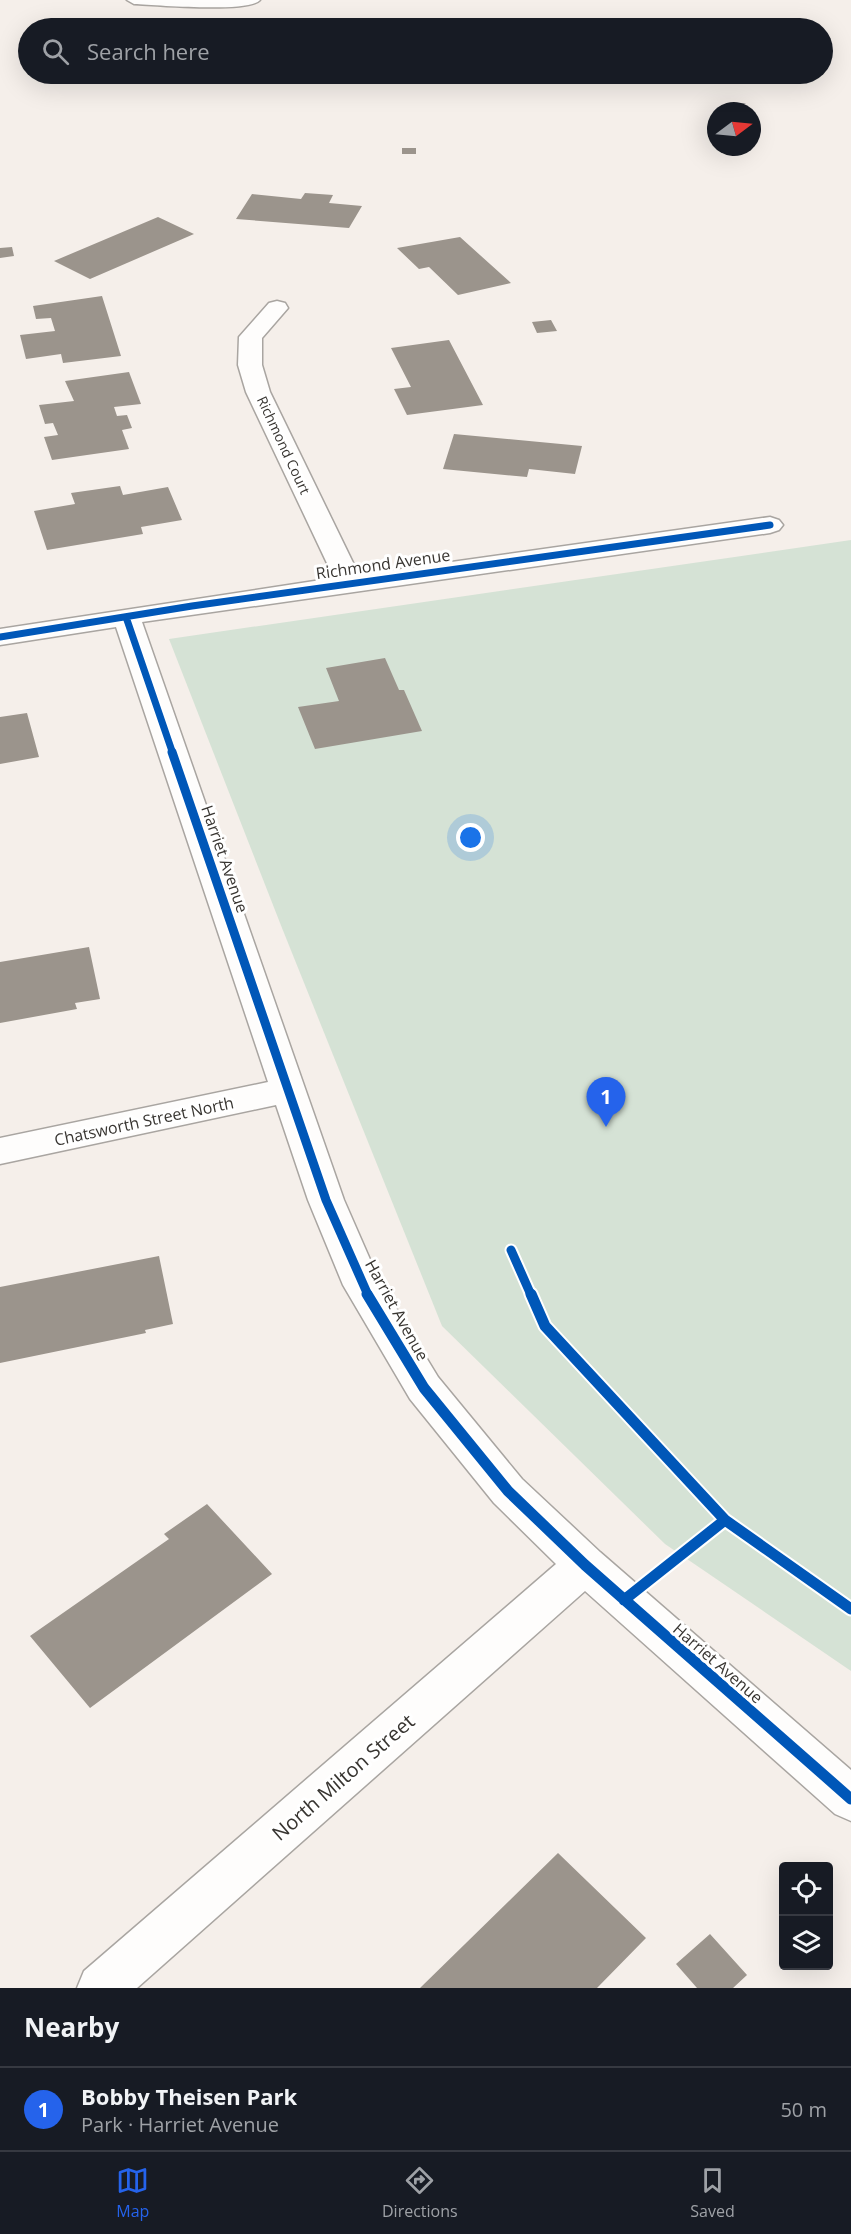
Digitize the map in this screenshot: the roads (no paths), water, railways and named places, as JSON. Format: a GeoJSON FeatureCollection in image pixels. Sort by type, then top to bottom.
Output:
{"type":"FeatureCollection","features":[{"type":"Feature","properties":{"kind":"street","name":"Richmond Court"},"geometry":{"type":"LineString","coordinates":[[277,308],[251,337],[250,365],[258,392],[350,584]]}},
{"type":"Feature","properties":{"kind":"street","name":"Richmond Avenue"},"geometry":{"type":"LineString","coordinates":[[0,638],[350,584],[770,525]]}},
{"type":"Feature","properties":{"kind":"street","name":"Harriet Avenue"},"geometry":{"type":"LineString","coordinates":[[126,617],[326,1200],[362,1285],[424,1388],[508,1491],[585,1565],[851,1799]]}},
{"type":"Feature","properties":{"kind":"street","name":"Chatsworth Street North"},"geometry":{"type":"LineString","coordinates":[[0,1151],[288,1090]]}},
{"type":"Feature","properties":{"kind":"street","name":"North Milton Street"},"geometry":{"type":"LineString","coordinates":[[101,1988],[585,1565]]}},
{"type":"Feature","properties":{"kind":"lane"},"geometry":{"type":"LineString","coordinates":[[134,0],[226,3],[253,0]]}},
{"type":"Feature","properties":{"kind":"place","name":"Bobby Theisen Park"},"geometry":{"type":"Point","coordinates":[606,1127]}}]}
